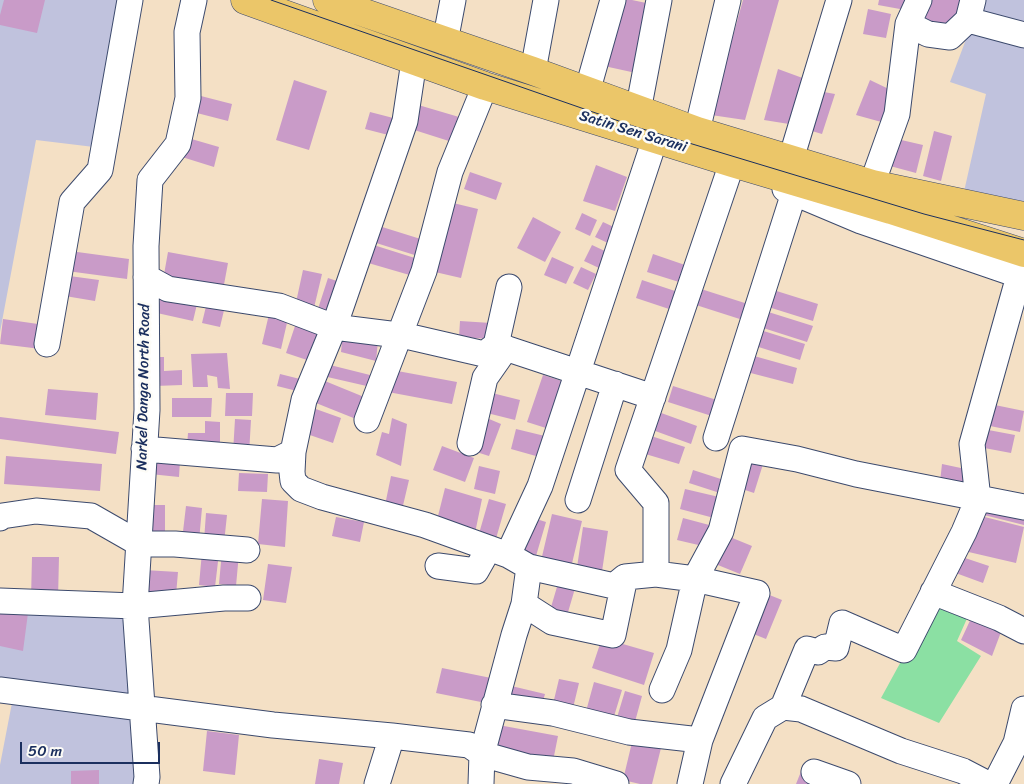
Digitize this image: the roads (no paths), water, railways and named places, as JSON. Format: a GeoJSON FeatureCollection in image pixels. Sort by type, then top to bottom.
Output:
{"type":"FeatureCollection","features":[{"type":"Feature","properties":{"kind":"main road","name":"Satin Sen Sarani"},"geometry":{"type":"LineString","coordinates":[[245,0],[485,86],[744,166],[872,184],[1024,216]]}},
{"type":"Feature","properties":{"kind":"main road","name":"Satin Sen Sarani"},"geometry":{"type":"LineString","coordinates":[[327,0],[533,71],[697,131],[796,174],[891,210],[1022,269]]}},
{"type":"Feature","properties":{"kind":"street"},"geometry":{"type":"LineString","coordinates":[[47,344],[72,202],[100,170],[130,0]]}},
{"type":"Feature","properties":{"kind":"street","name":"Narkel Danga North Road"},"geometry":{"type":"LineString","coordinates":[[146,784],[135,606],[147,410],[146,246],[150,180],[178,144],[188,98],[187,32],[194,0]]}},
{"type":"Feature","properties":{"kind":"street"},"geometry":{"type":"LineString","coordinates":[[445,42],[453,0]]}},
{"type":"Feature","properties":{"kind":"street"},"geometry":{"type":"LineString","coordinates":[[533,71],[546,0]]}},
{"type":"Feature","properties":{"kind":"street"},"geometry":{"type":"LineString","coordinates":[[587,92],[613,0]]}},
{"type":"Feature","properties":{"kind":"street"},"geometry":{"type":"LineString","coordinates":[[638,110],[659,0]]}},
{"type":"Feature","properties":{"kind":"street"},"geometry":{"type":"LineString","coordinates":[[697,131],[728,0]]}},
{"type":"Feature","properties":{"kind":"street"},"geometry":{"type":"LineString","coordinates":[[716,438],[796,174],[839,0]]}},
{"type":"Feature","properties":{"kind":"street"},"geometry":{"type":"LineString","coordinates":[[872,184],[897,114],[908,24],[919,0]]}},
{"type":"Feature","properties":{"kind":"street"},"geometry":{"type":"LineString","coordinates":[[908,24],[928,34],[950,36],[970,10],[1024,35]]}},
{"type":"Feature","properties":{"kind":"street"},"geometry":{"type":"LineString","coordinates":[[414,61],[405,121],[334,327],[304,400],[293,452],[293,481],[301,489],[322,497],[425,525],[508,556],[614,586],[624,577],[656,574],[695,579],[757,593],[700,740],[690,784]]}},
{"type":"Feature","properties":{"kind":"street"},"geometry":{"type":"LineString","coordinates":[[367,420],[424,271],[450,172],[485,86]]}},
{"type":"Feature","properties":{"kind":"street"},"geometry":{"type":"LineString","coordinates":[[438,566],[476,571],[508,556],[540,486],[655,139]]}},
{"type":"Feature","properties":{"kind":"street"},"geometry":{"type":"LineString","coordinates":[[656,574],[656,502],[628,470],[653,397],[744,166]]}},
{"type":"Feature","properties":{"kind":"street"},"geometry":{"type":"LineString","coordinates":[[733,784],[765,718],[782,707],[807,649],[818,652],[825,647],[836,648],[842,623],[904,650],[964,532],[978,499],[972,444],[1022,269]]}},
{"type":"Feature","properties":{"kind":"street"},"geometry":{"type":"LineString","coordinates":[[146,276],[168,289],[279,306],[334,327],[399,335],[484,354],[501,347],[653,397]]}},
{"type":"Feature","properties":{"kind":"street"},"geometry":{"type":"LineString","coordinates":[[470,443],[485,378],[501,347],[509,287]]}},
{"type":"Feature","properties":{"kind":"street"},"geometry":{"type":"LineString","coordinates":[[578,500],[615,384]]}},
{"type":"Feature","properties":{"kind":"street"},"geometry":{"type":"LineString","coordinates":[[144,449],[277,460],[293,452]]}},
{"type":"Feature","properties":{"kind":"street"},"geometry":{"type":"LineString","coordinates":[[662,690],[679,650],[695,579],[721,531],[742,449],[798,458],[856,474],[1024,507]]}},
{"type":"Feature","properties":{"kind":"street"},"geometry":{"type":"LineString","coordinates":[[0,518],[2,516],[36,512],[91,516],[140,544],[175,544],[247,550]]}},
{"type":"Feature","properties":{"kind":"street"},"geometry":{"type":"LineString","coordinates":[[480,784],[482,754],[494,705],[524,604],[508,556]]}},
{"type":"Feature","properties":{"kind":"street"},"geometry":{"type":"LineString","coordinates":[[524,604],[552,622],[613,635],[624,577]]}},
{"type":"Feature","properties":{"kind":"street"},"geometry":{"type":"LineString","coordinates":[[933,592],[999,618],[1024,632]]}},
{"type":"Feature","properties":{"kind":"street"},"geometry":{"type":"LineString","coordinates":[[0,601],[135,606],[224,598],[248,598]]}},
{"type":"Feature","properties":{"kind":"street"},"geometry":{"type":"LineString","coordinates":[[0,690],[273,725],[469,745],[482,754],[528,767],[573,772],[616,784]]}},
{"type":"Feature","properties":{"kind":"street"},"geometry":{"type":"LineString","coordinates":[[494,705],[553,713],[629,732],[700,740]]}},
{"type":"Feature","properties":{"kind":"street"},"geometry":{"type":"LineString","coordinates":[[782,707],[800,709],[902,751],[963,771],[988,784]]}},
{"type":"Feature","properties":{"kind":"street"},"geometry":{"type":"LineString","coordinates":[[995,784],[1016,743],[1024,710]]}},
{"type":"Feature","properties":{"kind":"street"},"geometry":{"type":"LineString","coordinates":[[377,784],[392,736]]}},
{"type":"Feature","properties":{"kind":"street"},"geometry":{"type":"LineString","coordinates":[[814,772],[848,784]]}},
{"type":"Feature","properties":{"kind":"tram line"},"geometry":{"type":"LineString","coordinates":[[271,0],[636,127],[924,214],[1024,240]]}}]}
